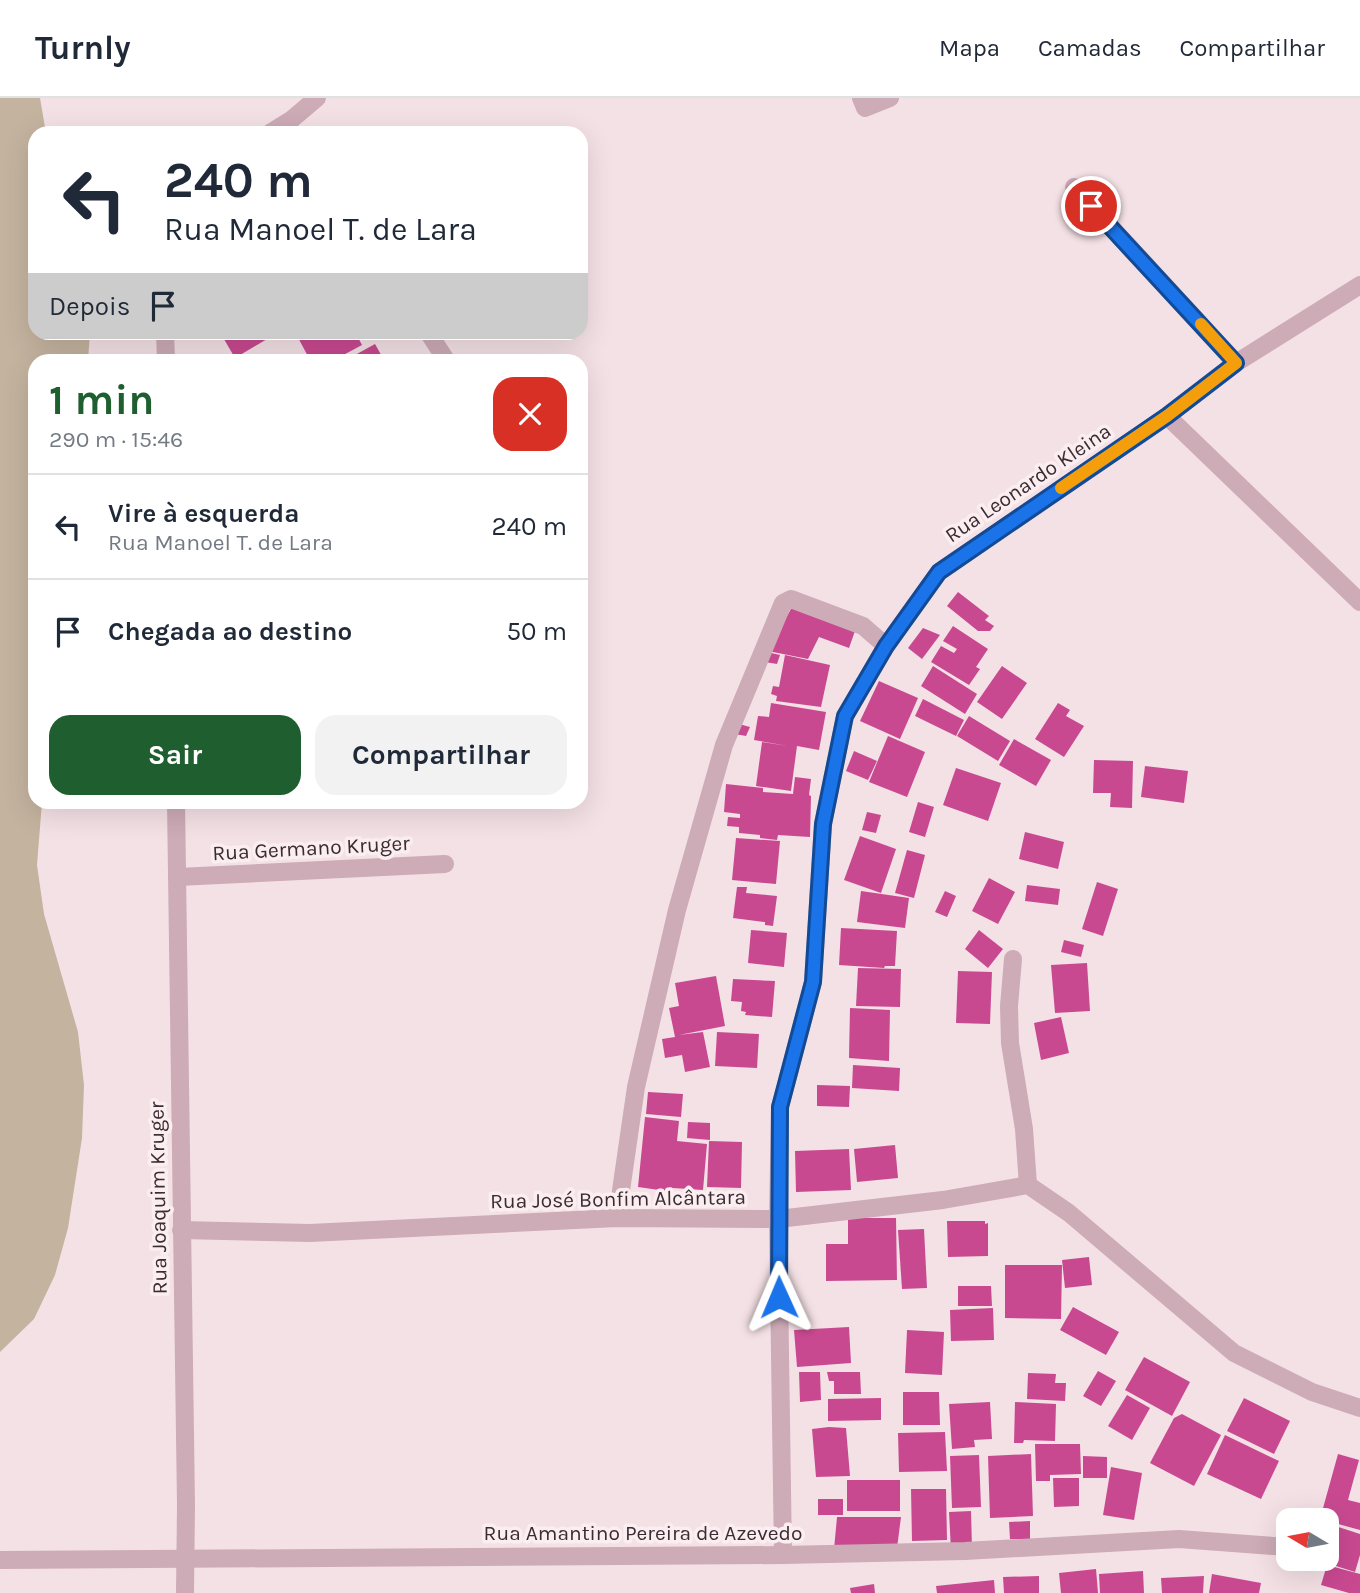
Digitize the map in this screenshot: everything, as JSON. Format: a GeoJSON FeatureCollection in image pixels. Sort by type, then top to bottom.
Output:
{"type":"FeatureCollection","features":[{"type":"Feature","properties":{"kind":"street"},"geometry":{"type":"LineString","coordinates":[[295,126],[317,98]]}},
{"type":"Feature","properties":{"kind":"street"},"geometry":{"type":"LineString","coordinates":[[863,103],[890,98]]}},
{"type":"Feature","properties":{"kind":"street"},"geometry":{"type":"LineString","coordinates":[[1074,187],[1236,363]]}},
{"type":"Feature","properties":{"kind":"street","name":"Rua Leonardo Kleina"},"geometry":{"type":"LineString","coordinates":[[783,1555],[778,1219],[780,1107],[813,982],[823,824],[845,716],[886,646],[939,572],[1167,416],[1236,363],[1360,285]]}},
{"type":"Feature","properties":{"kind":"street"},"geometry":{"type":"LineString","coordinates":[[1167,416],[1360,602]]}},
{"type":"Feature","properties":{"kind":"street"},"geometry":{"type":"LineString","coordinates":[[617,1218],[636,1087],[677,910],[724,745],[783,603],[791,599],[863,626],[886,646]]}},
{"type":"Feature","properties":{"kind":"street","name":"Rua Joaquim Kruger"},"geometry":{"type":"LineString","coordinates":[[176,809],[185,1593]]}},
{"type":"Feature","properties":{"kind":"street","name":"Rua Germano Kruger"},"geometry":{"type":"LineString","coordinates":[[178,877],[445,864]]}},
{"type":"Feature","properties":{"kind":"street"},"geometry":{"type":"LineString","coordinates":[[1013,959],[1009,1006],[1010,1043],[1024,1129],[1028,1185],[1069,1213],[1234,1353],[1312,1392],[1360,1408]]}},
{"type":"Feature","properties":{"kind":"street","name":"Rua José Bonfim Alcântara"},"geometry":{"type":"LineString","coordinates":[[181,1230],[310,1233],[617,1218],[778,1219],[943,1199],[1028,1185]]}},
{"type":"Feature","properties":{"kind":"street","name":"Rua Amantino Pereira de Azevedo"},"geometry":{"type":"LineString","coordinates":[[0,1560],[783,1555],[965,1551],[1179,1539],[1276,1546]]}},
{"type":"Feature","properties":{"kind":"shaded area"},"geometry":{"type":"Polygon","coordinates":[[[0,98],[40,98],[45,126],[28,126],[28,340],[89,340],[88,354],[28,354],[28,809],[41,809],[37,865],[44,914],[78,1032],[84,1085],[82,1138],[68,1228],[55,1275],[34,1319],[0,1352],[0,98]]]}},
{"type":"Feature","properties":{"kind":"building"},"geometry":{"type":"Polygon","coordinates":[[[224,340],[265,340],[242,354],[233,354],[224,340]]]}},
{"type":"Feature","properties":{"kind":"building"},"geometry":{"type":"Polygon","coordinates":[[[299,340],[359,340],[362,345],[345,354],[307,354],[299,340]]]}},
{"type":"Feature","properties":{"kind":"building"},"geometry":{"type":"Polygon","coordinates":[[[375,344],[381,354],[357,354],[375,344]]]}},
{"type":"Feature","properties":{"kind":"building"},"geometry":{"type":"Polygon","coordinates":[[[958,592],[989,616],[985,620],[994,626],[990,631],[978,631],[947,606],[958,592]]]}},
{"type":"Feature","properties":{"kind":"building"},"geometry":{"type":"Polygon","coordinates":[[[792,607],[855,631],[849,648],[819,637],[808,659],[768,651],[792,607]]]}},
{"type":"Feature","properties":{"kind":"building"},"geometry":{"type":"Polygon","coordinates":[[[953,626],[988,649],[976,667],[980,669],[969,685],[931,662],[941,646],[954,653],[957,649],[943,641],[953,626]]]}},
{"type":"Feature","properties":{"kind":"building"},"geometry":{"type":"Polygon","coordinates":[[[923,628],[940,635],[922,659],[908,648],[923,628]]]}},
{"type":"Feature","properties":{"kind":"building"},"geometry":{"type":"Polygon","coordinates":[[[767,652],[780,655],[777,664],[765,662],[767,652]]]}},
{"type":"Feature","properties":{"kind":"building"},"geometry":{"type":"Polygon","coordinates":[[[785,655],[830,665],[821,707],[776,701],[777,696],[771,694],[773,686],[779,687],[785,655]]]}},
{"type":"Feature","properties":{"kind":"building"},"geometry":{"type":"Polygon","coordinates":[[[933,666],[977,694],[965,714],[921,686],[933,666]]]}},
{"type":"Feature","properties":{"kind":"building"},"geometry":{"type":"Polygon","coordinates":[[[1002,666],[1027,683],[1002,719],[977,702],[1002,666]]]}},
{"type":"Feature","properties":{"kind":"building"},"geometry":{"type":"Polygon","coordinates":[[[879,681],[918,698],[900,739],[860,721],[879,681]]]}},
{"type":"Feature","properties":{"kind":"building"},"geometry":{"type":"Polygon","coordinates":[[[923,699],[964,720],[956,736],[915,716],[923,699]]]}},
{"type":"Feature","properties":{"kind":"building"},"geometry":{"type":"Polygon","coordinates":[[[771,703],[826,712],[819,750],[797,746],[791,791],[756,786],[762,742],[788,746],[754,740],[758,716],[769,717],[771,703]]]}},
{"type":"Feature","properties":{"kind":"building"},"geometry":{"type":"Polygon","coordinates":[[[1058,703],[1070,710],[1066,716],[1084,726],[1064,757],[1035,739],[1058,703]]]}},
{"type":"Feature","properties":{"kind":"building"},"geometry":{"type":"Polygon","coordinates":[[[969,716],[1010,741],[998,761],[957,736],[969,716]]]}},
{"type":"Feature","properties":{"kind":"building"},"geometry":{"type":"Polygon","coordinates":[[[739,724],[750,727],[746,736],[735,734],[739,724]]]}},
{"type":"Feature","properties":{"kind":"building"},"geometry":{"type":"Polygon","coordinates":[[[888,736],[925,752],[907,797],[869,782],[888,736]]]}},
{"type":"Feature","properties":{"kind":"building"},"geometry":{"type":"Polygon","coordinates":[[[1014,739],[1051,760],[1036,786],[999,765],[1014,739]]]}},
{"type":"Feature","properties":{"kind":"building"},"geometry":{"type":"Polygon","coordinates":[[[854,751],[877,761],[868,780],[846,771],[854,751]]]}},
{"type":"Feature","properties":{"kind":"building"},"geometry":{"type":"Polygon","coordinates":[[[1094,760],[1133,761],[1132,808],[1110,807],[1111,793],[1093,793],[1094,760]]]}},
{"type":"Feature","properties":{"kind":"building"},"geometry":{"type":"Polygon","coordinates":[[[1145,766],[1188,771],[1184,803],[1141,797],[1145,766]]]}},
{"type":"Feature","properties":{"kind":"building"},"geometry":{"type":"Polygon","coordinates":[[[956,768],[1001,783],[988,821],[943,805],[956,768]]]}},
{"type":"Feature","properties":{"kind":"building"},"geometry":{"type":"Polygon","coordinates":[[[795,777],[811,779],[810,837],[778,835],[777,840],[760,838],[760,835],[739,833],[739,827],[727,826],[728,817],[740,818],[740,814],[724,812],[726,784],[763,788],[763,792],[793,794],[795,777]]]}},
{"type":"Feature","properties":{"kind":"building"},"geometry":{"type":"Polygon","coordinates":[[[918,802],[934,807],[925,837],[909,832],[918,802]]]}},
{"type":"Feature","properties":{"kind":"building"},"geometry":{"type":"Polygon","coordinates":[[[867,812],[881,815],[876,833],[862,830],[867,812]]]}},
{"type":"Feature","properties":{"kind":"building"},"geometry":{"type":"Polygon","coordinates":[[[1025,832],[1064,842],[1058,869],[1019,859],[1025,832]]]}},
{"type":"Feature","properties":{"kind":"building"},"geometry":{"type":"Polygon","coordinates":[[[860,836],[896,849],[881,893],[844,880],[860,836]]]}},
{"type":"Feature","properties":{"kind":"building"},"geometry":{"type":"Polygon","coordinates":[[[736,838],[780,841],[776,884],[732,880],[736,838]]]}},
{"type":"Feature","properties":{"kind":"building"},"geometry":{"type":"Polygon","coordinates":[[[907,850],[925,855],[914,898],[895,893],[907,850]]]}},
{"type":"Feature","properties":{"kind":"building"},"geometry":{"type":"Polygon","coordinates":[[[989,878],[1015,892],[998,924],[972,911],[989,878]]]}},
{"type":"Feature","properties":{"kind":"building"},"geometry":{"type":"Polygon","coordinates":[[[1097,882],[1118,889],[1103,936],[1082,929],[1097,882]]]}},
{"type":"Feature","properties":{"kind":"building"},"geometry":{"type":"Polygon","coordinates":[[[1027,885],[1060,889],[1058,905],[1025,901],[1027,885]]]}},
{"type":"Feature","properties":{"kind":"building"},"geometry":{"type":"Polygon","coordinates":[[[737,887],[747,887],[746,893],[777,896],[773,926],[765,925],[765,922],[733,918],[737,887]]]}},
{"type":"Feature","properties":{"kind":"building"},"geometry":{"type":"Polygon","coordinates":[[[861,891],[909,898],[905,928],[857,922],[861,891]]]}},
{"type":"Feature","properties":{"kind":"building"},"geometry":{"type":"Polygon","coordinates":[[[945,891],[956,896],[947,917],[935,912],[945,891]]]}},
{"type":"Feature","properties":{"kind":"building"},"geometry":{"type":"Polygon","coordinates":[[[841,928],[897,931],[895,966],[884,968],[839,965],[841,928]]]}},
{"type":"Feature","properties":{"kind":"building"},"geometry":{"type":"Polygon","coordinates":[[[751,930],[787,933],[784,967],[748,963],[751,930]]]}},
{"type":"Feature","properties":{"kind":"building"},"geometry":{"type":"Polygon","coordinates":[[[979,930],[1003,949],[988,968],[965,949],[979,930]]]}},
{"type":"Feature","properties":{"kind":"building"},"geometry":{"type":"Polygon","coordinates":[[[1064,940],[1084,945],[1081,957],[1061,952],[1064,940]]]}},
{"type":"Feature","properties":{"kind":"building"},"geometry":{"type":"Polygon","coordinates":[[[1087,963],[1090,1011],[1055,1013],[1051,965],[1087,963]]]}},
{"type":"Feature","properties":{"kind":"building"},"geometry":{"type":"Polygon","coordinates":[[[858,968],[901,969],[900,1007],[856,1006],[858,968]]]}},
{"type":"Feature","properties":{"kind":"building"},"geometry":{"type":"Polygon","coordinates":[[[958,971],[992,972],[990,1024],[956,1023],[958,971]]]}},
{"type":"Feature","properties":{"kind":"building"},"geometry":{"type":"Polygon","coordinates":[[[716,976],[725,1026],[679,1035],[703,1032],[710,1067],[685,1072],[682,1055],[665,1058],[662,1039],[675,1037],[669,1008],[679,1006],[675,983],[716,976]]]}},
{"type":"Feature","properties":{"kind":"building"},"geometry":{"type":"Polygon","coordinates":[[[733,979],[775,981],[772,1017],[745,1015],[746,1012],[741,1011],[742,1002],[731,1001],[733,979]]]}},
{"type":"Feature","properties":{"kind":"building"},"geometry":{"type":"Polygon","coordinates":[[[850,1008],[890,1010],[889,1061],[849,1058],[850,1008]]]}},
{"type":"Feature","properties":{"kind":"building"},"geometry":{"type":"Polygon","coordinates":[[[1061,1017],[1069,1053],[1041,1060],[1034,1023],[1061,1017]]]}},
{"type":"Feature","properties":{"kind":"building"},"geometry":{"type":"Polygon","coordinates":[[[717,1032],[759,1034],[757,1068],[715,1066],[717,1032]]]}},
{"type":"Feature","properties":{"kind":"building"},"geometry":{"type":"Polygon","coordinates":[[[853,1065],[900,1068],[899,1091],[852,1088],[853,1065]]]}},
{"type":"Feature","properties":{"kind":"building"},"geometry":{"type":"Polygon","coordinates":[[[817,1085],[850,1086],[849,1107],[817,1106],[817,1085]]]}},
{"type":"Feature","properties":{"kind":"building"},"geometry":{"type":"Polygon","coordinates":[[[648,1092],[683,1094],[681,1117],[646,1114],[648,1092]]]}},
{"type":"Feature","properties":{"kind":"building"},"geometry":{"type":"Polygon","coordinates":[[[645,1117],[679,1121],[677,1141],[707,1144],[703,1190],[673,1188],[673,1192],[638,1187],[645,1117]]]}},
{"type":"Feature","properties":{"kind":"building"},"geometry":{"type":"Polygon","coordinates":[[[688,1122],[710,1123],[710,1140],[687,1138],[688,1122]]]}},
{"type":"Feature","properties":{"kind":"building"},"geometry":{"type":"Polygon","coordinates":[[[709,1141],[742,1142],[741,1188],[707,1187],[709,1141]]]}},
{"type":"Feature","properties":{"kind":"building"},"geometry":{"type":"Polygon","coordinates":[[[895,1145],[898,1178],[857,1182],[854,1149],[895,1145]]]}},
{"type":"Feature","properties":{"kind":"building"},"geometry":{"type":"Polygon","coordinates":[[[849,1149],[851,1190],[796,1192],[795,1151],[849,1149]]]}},
{"type":"Feature","properties":{"kind":"building"},"geometry":{"type":"Polygon","coordinates":[[[848,1218],[896,1218],[897,1280],[826,1281],[826,1244],[848,1244],[848,1218]]]}},
{"type":"Feature","properties":{"kind":"building"},"geometry":{"type":"Polygon","coordinates":[[[947,1221],[988,1223],[988,1256],[948,1257],[947,1221]]]}},
{"type":"Feature","properties":{"kind":"building"},"geometry":{"type":"Polygon","coordinates":[[[924,1229],[927,1288],[902,1289],[898,1230],[924,1229]]]}},
{"type":"Feature","properties":{"kind":"building"},"geometry":{"type":"Polygon","coordinates":[[[1089,1257],[1092,1285],[1065,1288],[1062,1260],[1089,1257]]]}},
{"type":"Feature","properties":{"kind":"building"},"geometry":{"type":"Polygon","coordinates":[[[1005,1265],[1062,1265],[1061,1319],[1005,1318],[1005,1265]]]}},
{"type":"Feature","properties":{"kind":"building"},"geometry":{"type":"Polygon","coordinates":[[[958,1286],[991,1286],[992,1306],[958,1306],[958,1286]]]}},
{"type":"Feature","properties":{"kind":"building"},"geometry":{"type":"Polygon","coordinates":[[[1073,1307],[1119,1332],[1106,1355],[1060,1330],[1073,1307]]]}},
{"type":"Feature","properties":{"kind":"building"},"geometry":{"type":"Polygon","coordinates":[[[993,1308],[994,1340],[951,1341],[950,1310],[993,1308]]]}},
{"type":"Feature","properties":{"kind":"building"},"geometry":{"type":"Polygon","coordinates":[[[849,1327],[851,1363],[797,1367],[794,1330],[849,1327]]]}},
{"type":"Feature","properties":{"kind":"building"},"geometry":{"type":"Polygon","coordinates":[[[907,1330],[944,1332],[942,1375],[905,1373],[907,1330]]]}},
{"type":"Feature","properties":{"kind":"building"},"geometry":{"type":"Polygon","coordinates":[[[1144,1357],[1190,1382],[1172,1416],[1125,1390],[1144,1357]]]}},
{"type":"Feature","properties":{"kind":"building"},"geometry":{"type":"Polygon","coordinates":[[[1098,1371],[1116,1381],[1101,1406],[1083,1396],[1098,1371]]]}},
{"type":"Feature","properties":{"kind":"building"},"geometry":{"type":"Polygon","coordinates":[[[799,1372],[820,1372],[821,1400],[800,1402],[799,1372]]]}},
{"type":"Feature","properties":{"kind":"building"},"geometry":{"type":"Polygon","coordinates":[[[827,1372],[860,1372],[861,1394],[834,1394],[834,1381],[829,1381],[827,1372]]]}},
{"type":"Feature","properties":{"kind":"building"},"geometry":{"type":"Polygon","coordinates":[[[1028,1373],[1056,1374],[1055,1383],[1066,1383],[1065,1401],[1027,1399],[1028,1373]]]}},
{"type":"Feature","properties":{"kind":"building"},"geometry":{"type":"Polygon","coordinates":[[[903,1392],[939,1392],[940,1425],[903,1425],[903,1392]]]}},
{"type":"Feature","properties":{"kind":"building"},"geometry":{"type":"Polygon","coordinates":[[[1127,1395],[1150,1408],[1132,1440],[1108,1426],[1127,1395]]]}},
{"type":"Feature","properties":{"kind":"building"},"geometry":{"type":"Polygon","coordinates":[[[881,1398],[881,1420],[828,1421],[828,1399],[881,1398]]]}},
{"type":"Feature","properties":{"kind":"building"},"geometry":{"type":"Polygon","coordinates":[[[1244,1398],[1290,1421],[1274,1454],[1227,1431],[1244,1398]]]}},
{"type":"Feature","properties":{"kind":"building"},"geometry":{"type":"Polygon","coordinates":[[[990,1402],[992,1439],[974,1440],[975,1447],[952,1449],[949,1404],[990,1402]]]}},
{"type":"Feature","properties":{"kind":"building"},"geometry":{"type":"Polygon","coordinates":[[[1015,1402],[1056,1404],[1055,1441],[1024,1440],[1023,1443],[1014,1443],[1015,1402]]]}},
{"type":"Feature","properties":{"kind":"building"},"geometry":{"type":"Polygon","coordinates":[[[1182,1414],[1221,1435],[1194,1486],[1150,1463],[1174,1418],[1182,1414]]]}},
{"type":"Feature","properties":{"kind":"building"},"geometry":{"type":"Polygon","coordinates":[[[846,1428],[850,1476],[816,1477],[812,1429],[846,1428]]]}},
{"type":"Feature","properties":{"kind":"building"},"geometry":{"type":"Polygon","coordinates":[[[945,1432],[947,1471],[899,1472],[898,1433],[945,1432]]]}},
{"type":"Feature","properties":{"kind":"building"},"geometry":{"type":"Polygon","coordinates":[[[1225,1435],[1279,1461],[1261,1499],[1207,1474],[1225,1435]]]}},
{"type":"Feature","properties":{"kind":"building"},"geometry":{"type":"Polygon","coordinates":[[[1035,1444],[1080,1444],[1081,1474],[1050,1475],[1050,1481],[1036,1481],[1035,1444]]]}},
{"type":"Feature","properties":{"kind":"building"},"geometry":{"type":"Polygon","coordinates":[[[1031,1454],[1033,1516],[990,1518],[988,1456],[1031,1454]]]}},
{"type":"Feature","properties":{"kind":"building"},"geometry":{"type":"Polygon","coordinates":[[[1338,1454],[1359,1460],[1348,1500],[1360,1503],[1360,1530],[1339,1524],[1339,1508],[1323,1508],[1338,1454]]]}},
{"type":"Feature","properties":{"kind":"building"},"geometry":{"type":"Polygon","coordinates":[[[979,1455],[981,1507],[952,1508],[950,1456],[979,1455]]]}},
{"type":"Feature","properties":{"kind":"building"},"geometry":{"type":"Polygon","coordinates":[[[1083,1456],[1107,1457],[1107,1478],[1083,1478],[1083,1456]]]}},
{"type":"Feature","properties":{"kind":"building"},"geometry":{"type":"Polygon","coordinates":[[[1111,1467],[1142,1473],[1134,1520],[1103,1515],[1111,1467]]]}},
{"type":"Feature","properties":{"kind":"building"},"geometry":{"type":"Polygon","coordinates":[[[1053,1478],[1079,1478],[1079,1506],[1054,1507],[1053,1478]]]}},
{"type":"Feature","properties":{"kind":"building"},"geometry":{"type":"Polygon","coordinates":[[[847,1480],[900,1480],[900,1511],[847,1511],[847,1480]]]}},
{"type":"Feature","properties":{"kind":"building"},"geometry":{"type":"Polygon","coordinates":[[[911,1489],[946,1489],[947,1540],[912,1541],[911,1489]]]}},
{"type":"Feature","properties":{"kind":"building"},"geometry":{"type":"Polygon","coordinates":[[[818,1499],[843,1499],[843,1515],[818,1515],[818,1499]]]}},
{"type":"Feature","properties":{"kind":"building"},"geometry":{"type":"Polygon","coordinates":[[[971,1511],[972,1549],[951,1550],[949,1512],[971,1511]]]}},
{"type":"Feature","properties":{"kind":"building"},"geometry":{"type":"Polygon","coordinates":[[[837,1517],[901,1517],[897,1548],[834,1549],[837,1517]]]}},
{"type":"Feature","properties":{"kind":"building"},"geometry":{"type":"Polygon","coordinates":[[[1030,1521],[1030,1539],[1010,1539],[1009,1522],[1030,1521]]]}},
{"type":"Feature","properties":{"kind":"building"},"geometry":{"type":"Polygon","coordinates":[[[1339,1527],[1360,1534],[1360,1555],[1355,1572],[1339,1567],[1339,1527]]]}},
{"type":"Feature","properties":{"kind":"building"},"geometry":{"type":"Polygon","coordinates":[[[1339,1568],[1360,1574],[1360,1593],[1349,1593],[1321,1585],[1325,1572],[1339,1572],[1339,1568]]]}},
{"type":"Feature","properties":{"kind":"building"},"geometry":{"type":"Polygon","coordinates":[[[1096,1569],[1098,1593],[1061,1593],[1059,1573],[1096,1569]]]}},
{"type":"Feature","properties":{"kind":"building"},"geometry":{"type":"Polygon","coordinates":[[[1143,1571],[1144,1593],[1100,1593],[1099,1574],[1143,1571]]]}},
{"type":"Feature","properties":{"kind":"building"},"geometry":{"type":"Polygon","coordinates":[[[1212,1574],[1261,1583],[1259,1593],[1209,1593],[1212,1574]]]}},
{"type":"Feature","properties":{"kind":"building"},"geometry":{"type":"Polygon","coordinates":[[[1039,1576],[1039,1593],[1004,1593],[1003,1577],[1039,1576]]]}},
{"type":"Feature","properties":{"kind":"building"},"geometry":{"type":"Polygon","coordinates":[[[1204,1576],[1203,1593],[1162,1593],[1161,1578],[1204,1576]]]}},
{"type":"Feature","properties":{"kind":"building"},"geometry":{"type":"Polygon","coordinates":[[[994,1580],[995,1593],[937,1593],[936,1586],[994,1580]]]}},
{"type":"Feature","properties":{"kind":"building"},"geometry":{"type":"Polygon","coordinates":[[[874,1584],[875,1593],[851,1593],[850,1588],[874,1584]]]}},
{"type":"Feature","properties":{"kind":"slow traffic"},"geometry":{"type":"LineString","coordinates":[[1061,488],[1167,416],[1236,363],[1201,324]]}},
{"type":"Feature","properties":{"kind":"route"},"geometry":{"type":"LineString","coordinates":[[779,1297],[780,1107],[813,982],[823,824],[845,716],[886,646],[939,572],[1167,416],[1236,363],[1091,206]]}}]}
